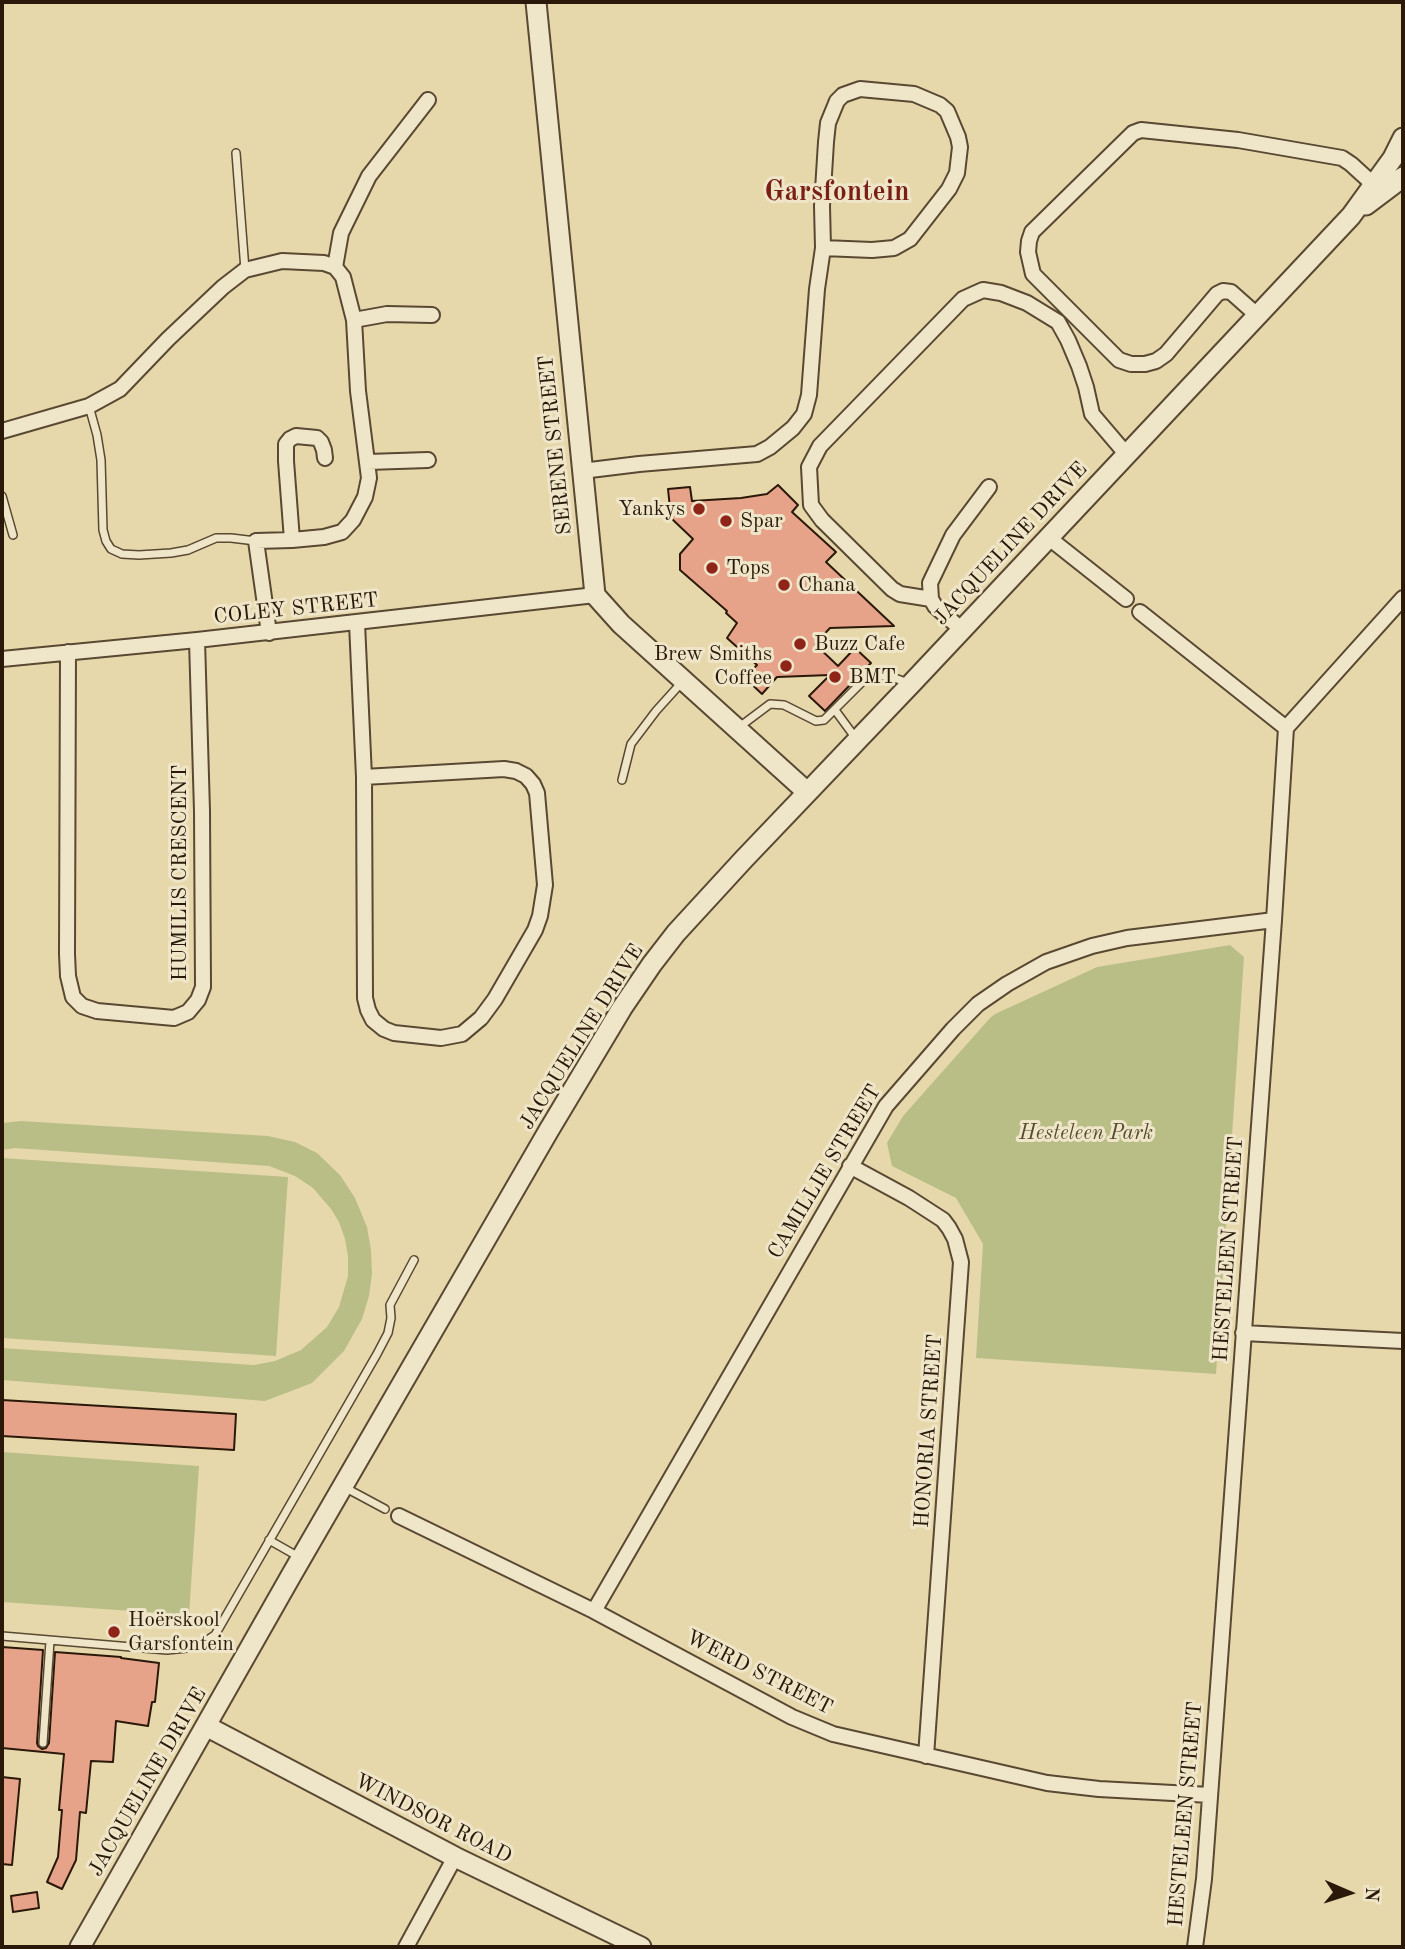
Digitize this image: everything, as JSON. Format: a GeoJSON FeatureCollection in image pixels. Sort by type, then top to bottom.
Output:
{"type":"FeatureCollection","features":[{"type":"Feature","properties":{"kind":"street","name":"SERENE STREET"},"geometry":{"type":"LineString","coordinates":[[536,2],[595,595]]}},
{"type":"Feature","properties":{"kind":"street"},"geometry":{"type":"LineString","coordinates":[[582,471],[758,454],[793,428],[804,414],[809,395],[822,248],[826,142],[828,122],[837,101],[843,95],[860,89],[914,94],[940,105],[947,111],[960,147],[957,173],[910,239],[894,248],[822,248]]}},
{"type":"Feature","properties":{"kind":"street"},"geometry":{"type":"LineString","coordinates":[[335,267],[341,233],[369,176],[428,100]]}},
{"type":"Feature","properties":{"kind":"street"},"geometry":{"type":"LineString","coordinates":[[1258,316],[1231,292],[1223,291],[1217,294],[1166,354],[1156,361],[1145,365],[1119,360],[1033,274],[1029,263],[1029,241],[1032,232],[1133,133],[1141,130],[1238,140],[1342,158],[1374,185]]}},
{"type":"Feature","properties":{"kind":"street","name":"JACQUELINE DRIVE"},"geometry":{"type":"LineString","coordinates":[[80,1947],[549,1130],[622,1008],[676,933],[1351,216],[1393,158],[1403,138]]}},
{"type":"Feature","properties":{"kind":"street","name":"JACQUELINE DRIVE"},"geometry":{"type":"LineString","coordinates":[[1351,216],[1403,177]]}},
{"type":"Feature","properties":{"kind":"street"},"geometry":{"type":"LineString","coordinates":[[2,431],[89,406],[120,389],[168,339],[245,270],[282,261],[324,263],[335,267],[343,277],[354,320],[358,391],[369,478],[365,497],[353,520],[342,532],[324,537],[256,541],[269,633]]}},
{"type":"Feature","properties":{"kind":"street"},"geometry":{"type":"LineString","coordinates":[[931,599],[900,594],[892,589],[821,520],[811,505],[809,467],[820,446],[963,299],[983,290],[1001,293],[1027,303],[1058,322],[1086,387],[1092,414],[1127,455]]}},
{"type":"Feature","properties":{"kind":"street"},"geometry":{"type":"LineString","coordinates":[[354,320],[387,314],[432,315]]}},
{"type":"Feature","properties":{"kind":"street"},"geometry":{"type":"LineString","coordinates":[[292,540],[286,444],[296,436],[317,438],[321,442],[325,458]]}},
{"type":"Feature","properties":{"kind":"street"},"geometry":{"type":"LineString","coordinates":[[368,462],[428,460]]}},
{"type":"Feature","properties":{"kind":"street"},"geometry":{"type":"LineString","coordinates":[[962,630],[935,606],[931,599],[930,583],[949,543],[989,487]]}},
{"type":"Feature","properties":{"kind":"street"},"geometry":{"type":"LineString","coordinates":[[1049,538],[1126,599]]}},
{"type":"Feature","properties":{"kind":"street"},"geometry":{"type":"LineString","coordinates":[[595,595],[621,624],[807,792]]}},
{"type":"Feature","properties":{"kind":"street","name":"COLEY STREET"},"geometry":{"type":"LineString","coordinates":[[2,659],[269,633],[595,595]]}},
{"type":"Feature","properties":{"kind":"street"},"geometry":{"type":"LineString","coordinates":[[1140,612],[1286,728],[1403,598]]}},
{"type":"Feature","properties":{"kind":"street"},"geometry":{"type":"LineString","coordinates":[[357,623],[363,777],[365,998],[368,1010],[373,1020],[394,1033],[441,1038],[462,1034],[481,1018],[495,999],[540,916],[545,885],[537,793],[526,776],[503,769],[363,777]]}},
{"type":"Feature","properties":{"kind":"street","name":"HUMILIS CRESCENT"},"geometry":{"type":"LineString","coordinates":[[68,652],[67,954],[73,997],[82,1006],[97,1011],[174,1018],[188,1012],[198,1000],[203,987],[197,640]]}},
{"type":"Feature","properties":{"kind":"street","name":"HESTELEEN STREET"},"geometry":{"type":"LineString","coordinates":[[1195,1947],[1204,1879],[1275,919],[1286,728]]}},
{"type":"Feature","properties":{"kind":"street","name":"CAMILLIE STREET"},"geometry":{"type":"LineString","coordinates":[[594,1611],[886,1106],[919,1066],[978,1004],[1046,962],[1104,943],[1275,919]]}},
{"type":"Feature","properties":{"kind":"street","name":"HONORIA STREET"},"geometry":{"type":"LineString","coordinates":[[850,1167],[909,1198],[943,1220],[955,1239],[961,1262],[926,1756]]}},
{"type":"Feature","properties":{"kind":"street"},"geometry":{"type":"LineString","coordinates":[[1243,1333],[1403,1341]]}},
{"type":"Feature","properties":{"kind":"street","name":"WERD STREET"},"geometry":{"type":"LineString","coordinates":[[392,1513],[594,1611],[811,1725],[852,1739],[1047,1783],[1099,1789],[1210,1795]]}},
{"type":"Feature","properties":{"kind":"street","name":"WINDSOR ROAD"},"geometry":{"type":"LineString","coordinates":[[206,1726],[455,1857],[641,1947]]}},
{"type":"Feature","properties":{"kind":"street"},"geometry":{"type":"LineString","coordinates":[[406,1947],[455,1857]]}},
{"type":"Feature","properties":{"kind":"lane"},"geometry":{"type":"LineString","coordinates":[[236,153],[245,270]]}},
{"type":"Feature","properties":{"kind":"lane"},"geometry":{"type":"LineString","coordinates":[[89,406],[101,460],[103,530],[111,549],[122,554],[139,555],[188,550],[216,538],[256,541]]}},
{"type":"Feature","properties":{"kind":"lane"},"geometry":{"type":"LineString","coordinates":[[2,496],[13,536]]}},
{"type":"Feature","properties":{"kind":"lane"},"geometry":{"type":"LineString","coordinates":[[737,728],[769,704],[784,705],[816,722],[824,720],[872,675],[892,677],[911,684]]}},
{"type":"Feature","properties":{"kind":"lane"},"geometry":{"type":"LineString","coordinates":[[622,780],[631,744],[684,680]]}},
{"type":"Feature","properties":{"kind":"lane"},"geometry":{"type":"LineString","coordinates":[[835,710],[858,740]]}},
{"type":"Feature","properties":{"kind":"lane"},"geometry":{"type":"LineString","coordinates":[[2,1636],[167,1650],[197,1647],[215,1634],[388,1332],[390,1305],[414,1260]]}},
{"type":"Feature","properties":{"kind":"lane"},"geometry":{"type":"LineString","coordinates":[[344,1487],[392,1513]]}},
{"type":"Feature","properties":{"kind":"lane"},"geometry":{"type":"LineString","coordinates":[[269,1540],[302,1558]]}},
{"type":"Feature","properties":{"kind":"lane"},"geometry":{"type":"LineString","coordinates":[[43,1743],[50,1641]]}},
{"type":"Feature","properties":{"kind":"green space","name":"Hesteleen Park"},"geometry":{"type":"Polygon","coordinates":[[[1230,945],[1244,957],[1216,1374],[976,1358],[983,1244],[956,1198],[892,1166],[887,1143],[903,1116],[995,1014],[1097,967],[1230,945]]]}},
{"type":"Feature","properties":{"kind":"green space"},"geometry":{"type":"Polygon","coordinates":[[[21,1121],[268,1136],[295,1142],[317,1153],[340,1175],[355,1198],[367,1227],[371,1250],[369,1296],[362,1319],[344,1351],[312,1383],[265,1401],[2,1380],[2,1348],[254,1365],[275,1361],[301,1350],[327,1327],[339,1307],[348,1276],[348,1256],[339,1222],[313,1188],[295,1176],[269,1166],[15,1148],[2,1150],[2,1123],[21,1121]]]}},
{"type":"Feature","properties":{"kind":"green space"},"geometry":{"type":"Polygon","coordinates":[[[2,1158],[288,1177],[276,1356],[2,1338],[2,1158]]]}},
{"type":"Feature","properties":{"kind":"green space"},"geometry":{"type":"Polygon","coordinates":[[[2,1452],[199,1466],[189,1615],[2,1602],[2,1452]]]}},
{"type":"Feature","properties":{"kind":"building"},"geometry":{"type":"Polygon","coordinates":[[[778,485],[798,505],[792,512],[836,552],[826,562],[894,626],[830,628],[815,644],[838,666],[855,648],[871,663],[825,711],[809,696],[830,675],[777,677],[762,694],[745,678],[757,665],[727,638],[737,623],[680,570],[680,554],[693,539],[671,518],[668,489],[690,487],[692,501],[767,494],[778,485]]]}},
{"type":"Feature","properties":{"kind":"building"},"geometry":{"type":"Polygon","coordinates":[[[2,1400],[236,1414],[234,1450],[2,1436],[2,1400]]]}},
{"type":"Feature","properties":{"kind":"building"},"geometry":{"type":"Polygon","coordinates":[[[2,1647],[43,1650],[37,1743],[42,1749],[49,1743],[55,1652],[159,1663],[155,1702],[152,1702],[148,1726],[116,1721],[113,1762],[91,1761],[86,1813],[80,1812],[76,1860],[62,1889],[47,1882],[58,1857],[64,1754],[2,1748],[2,1647]]]}},
{"type":"Feature","properties":{"kind":"building"},"geometry":{"type":"Polygon","coordinates":[[[2,1777],[20,1779],[12,1865],[2,1864],[2,1777]]]}},
{"type":"Feature","properties":{"kind":"building"},"geometry":{"type":"Polygon","coordinates":[[[37,1892],[39,1908],[13,1912],[11,1896],[37,1892]]]}},
{"type":"Feature","properties":{"kind":"place","name":"Yankys"},"geometry":{"type":"Point","coordinates":[699,509]}},
{"type":"Feature","properties":{"kind":"place","name":"Spar"},"geometry":{"type":"Point","coordinates":[726,521]}},
{"type":"Feature","properties":{"kind":"place","name":"Tops"},"geometry":{"type":"Point","coordinates":[712,568]}},
{"type":"Feature","properties":{"kind":"place","name":"Chana"},"geometry":{"type":"Point","coordinates":[784,585]}},
{"type":"Feature","properties":{"kind":"place","name":"Buzz Cafe"},"geometry":{"type":"Point","coordinates":[800,644]}},
{"type":"Feature","properties":{"kind":"place","name":"Brew Smiths Coffee"},"geometry":{"type":"Point","coordinates":[786,666]}},
{"type":"Feature","properties":{"kind":"place","name":"BMT"},"geometry":{"type":"Point","coordinates":[835,677]}},
{"type":"Feature","properties":{"kind":"place","name":"Hoërskool Garsfontein"},"geometry":{"type":"Point","coordinates":[114,1632]}},
{"type":"Feature","properties":{"kind":"district","name":"Garsfontein"},"geometry":{"type":"Point","coordinates":[837,193]}}]}
